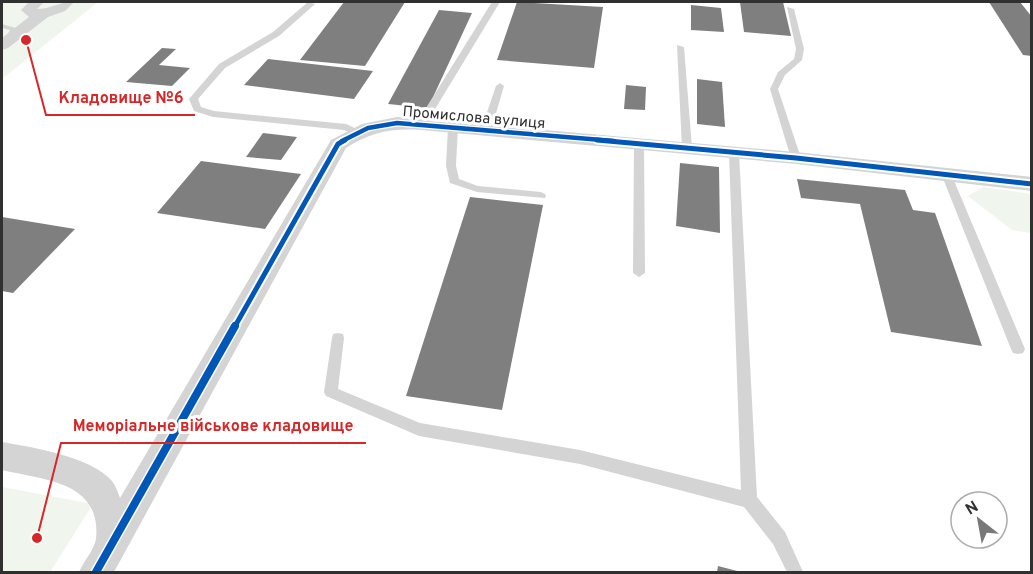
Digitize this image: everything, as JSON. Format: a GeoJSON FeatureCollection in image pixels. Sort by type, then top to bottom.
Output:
{"type":"FeatureCollection","features":[{"type":"Feature","properties":{"kind":"street"},"geometry":{"type":"LineString","coordinates":[[4,37],[40,8],[59,9],[68,2]]}},
{"type":"Feature","properties":{"kind":"street","name":"Промислова вулиця"},"geometry":{"type":"LineString","coordinates":[[96,573],[338,144],[356,132],[390,122],[421,124],[796,158],[1032,184]]}},
{"type":"Feature","properties":{"kind":"street"},"geometry":{"type":"LineString","coordinates":[[2,456],[74,474],[89,482],[102,493],[109,513],[112,544]]}},
{"type":"Feature","properties":{"kind":"lane"},"geometry":{"type":"LineString","coordinates":[[421,124],[495,2]]}},
{"type":"Feature","properties":{"kind":"lane"},"geometry":{"type":"LineString","coordinates":[[311,4],[276,34],[222,66],[193,99],[197,110],[213,114],[346,127],[356,132]]}},
{"type":"Feature","properties":{"kind":"lane"},"geometry":{"type":"LineString","coordinates":[[790,9],[800,49],[798,60],[781,74],[774,89],[796,158]]}},
{"type":"Feature","properties":{"kind":"lane"},"geometry":{"type":"LineString","coordinates":[[680,47],[687,148]]}},
{"type":"Feature","properties":{"kind":"lane"},"geometry":{"type":"LineString","coordinates":[[486,130],[500,86]]}},
{"type":"Feature","properties":{"kind":"lane"},"geometry":{"type":"LineString","coordinates":[[453,127],[451,166],[454,181],[477,189],[541,196]]}},
{"type":"Feature","properties":{"kind":"lane"},"geometry":{"type":"LineString","coordinates":[[639,144],[639,273]]}},
{"type":"Feature","properties":{"kind":"lane"},"geometry":{"type":"LineString","coordinates":[[734,153],[749,500],[779,538],[795,573]]}},
{"type":"Feature","properties":{"kind":"lane"},"geometry":{"type":"LineString","coordinates":[[947,176],[1018,349]]}},
{"type":"Feature","properties":{"kind":"lane"},"geometry":{"type":"LineString","coordinates":[[338,338],[331,392],[418,429],[580,458],[749,500]]}},
{"type":"Feature","properties":{"kind":"shaded area"},"geometry":{"type":"Polygon","coordinates":[[[2,2],[98,2],[2,79],[2,2]]]}},
{"type":"Feature","properties":{"kind":"shaded area"},"geometry":{"type":"Polygon","coordinates":[[[983,187],[1031,194],[1031,233],[1012,230],[968,196],[983,187]]]}},
{"type":"Feature","properties":{"kind":"shaded area"},"geometry":{"type":"Polygon","coordinates":[[[2,487],[93,504],[50,572],[2,572],[2,487]]]}},
{"type":"Feature","properties":{"kind":"building"},"geometry":{"type":"Polygon","coordinates":[[[344,2],[405,2],[365,66],[300,60],[344,2]]]}},
{"type":"Feature","properties":{"kind":"building"},"geometry":{"type":"Polygon","coordinates":[[[517,2],[603,7],[594,68],[497,60],[517,2]]]}},
{"type":"Feature","properties":{"kind":"building"},"geometry":{"type":"Polygon","coordinates":[[[740,2],[783,2],[791,36],[744,32],[740,2]]]}},
{"type":"Feature","properties":{"kind":"building"},"geometry":{"type":"Polygon","coordinates":[[[989,2],[1020,2],[1032,17],[1032,56],[1023,55],[989,2]]]}},
{"type":"Feature","properties":{"kind":"building"},"geometry":{"type":"Polygon","coordinates":[[[691,5],[721,8],[724,32],[691,30],[691,5]]]}},
{"type":"Feature","properties":{"kind":"building"},"geometry":{"type":"Polygon","coordinates":[[[439,10],[472,13],[428,108],[388,104],[439,10]]]}},
{"type":"Feature","properties":{"kind":"building"},"geometry":{"type":"Polygon","coordinates":[[[162,48],[176,49],[159,65],[190,68],[172,86],[126,82],[162,48]]]}},
{"type":"Feature","properties":{"kind":"building"},"geometry":{"type":"Polygon","coordinates":[[[268,59],[373,71],[354,99],[244,85],[268,59]]]}},
{"type":"Feature","properties":{"kind":"building"},"geometry":{"type":"Polygon","coordinates":[[[697,79],[722,82],[725,127],[697,124],[697,79]]]}},
{"type":"Feature","properties":{"kind":"building"},"geometry":{"type":"Polygon","coordinates":[[[626,85],[646,87],[645,110],[624,109],[626,85]]]}},
{"type":"Feature","properties":{"kind":"building"},"geometry":{"type":"Polygon","coordinates":[[[263,133],[297,137],[281,160],[246,157],[263,133]]]}},
{"type":"Feature","properties":{"kind":"building"},"geometry":{"type":"Polygon","coordinates":[[[201,161],[301,174],[265,229],[157,213],[201,161]]]}},
{"type":"Feature","properties":{"kind":"building"},"geometry":{"type":"Polygon","coordinates":[[[680,163],[719,167],[720,233],[676,226],[680,163]]]}},
{"type":"Feature","properties":{"kind":"building"},"geometry":{"type":"Polygon","coordinates":[[[797,179],[905,190],[913,210],[935,213],[982,346],[891,332],[860,204],[801,198],[797,179]]]}},
{"type":"Feature","properties":{"kind":"building"},"geometry":{"type":"Polygon","coordinates":[[[470,197],[543,205],[502,410],[406,396],[470,197]]]}},
{"type":"Feature","properties":{"kind":"building"},"geometry":{"type":"Polygon","coordinates":[[[2,217],[75,229],[13,293],[2,291],[2,217]]]}},
{"type":"Feature","properties":{"kind":"building"},"geometry":{"type":"Polygon","coordinates":[[[718,566],[741,572],[717,572],[718,566]]]}},
{"type":"Feature","properties":{"kind":"cycle path"},"geometry":{"type":"LineString","coordinates":[[96,572],[338,144],[368,128],[397,123],[421,124],[796,158],[1032,184]]}},
{"type":"Feature","properties":{"kind":"place","name":"Кладовище №6"},"geometry":{"type":"Point","coordinates":[26,40]}},
{"type":"Feature","properties":{"kind":"place","name":"Меморіальне військове кладовище"},"geometry":{"type":"Point","coordinates":[37,538]}}]}
